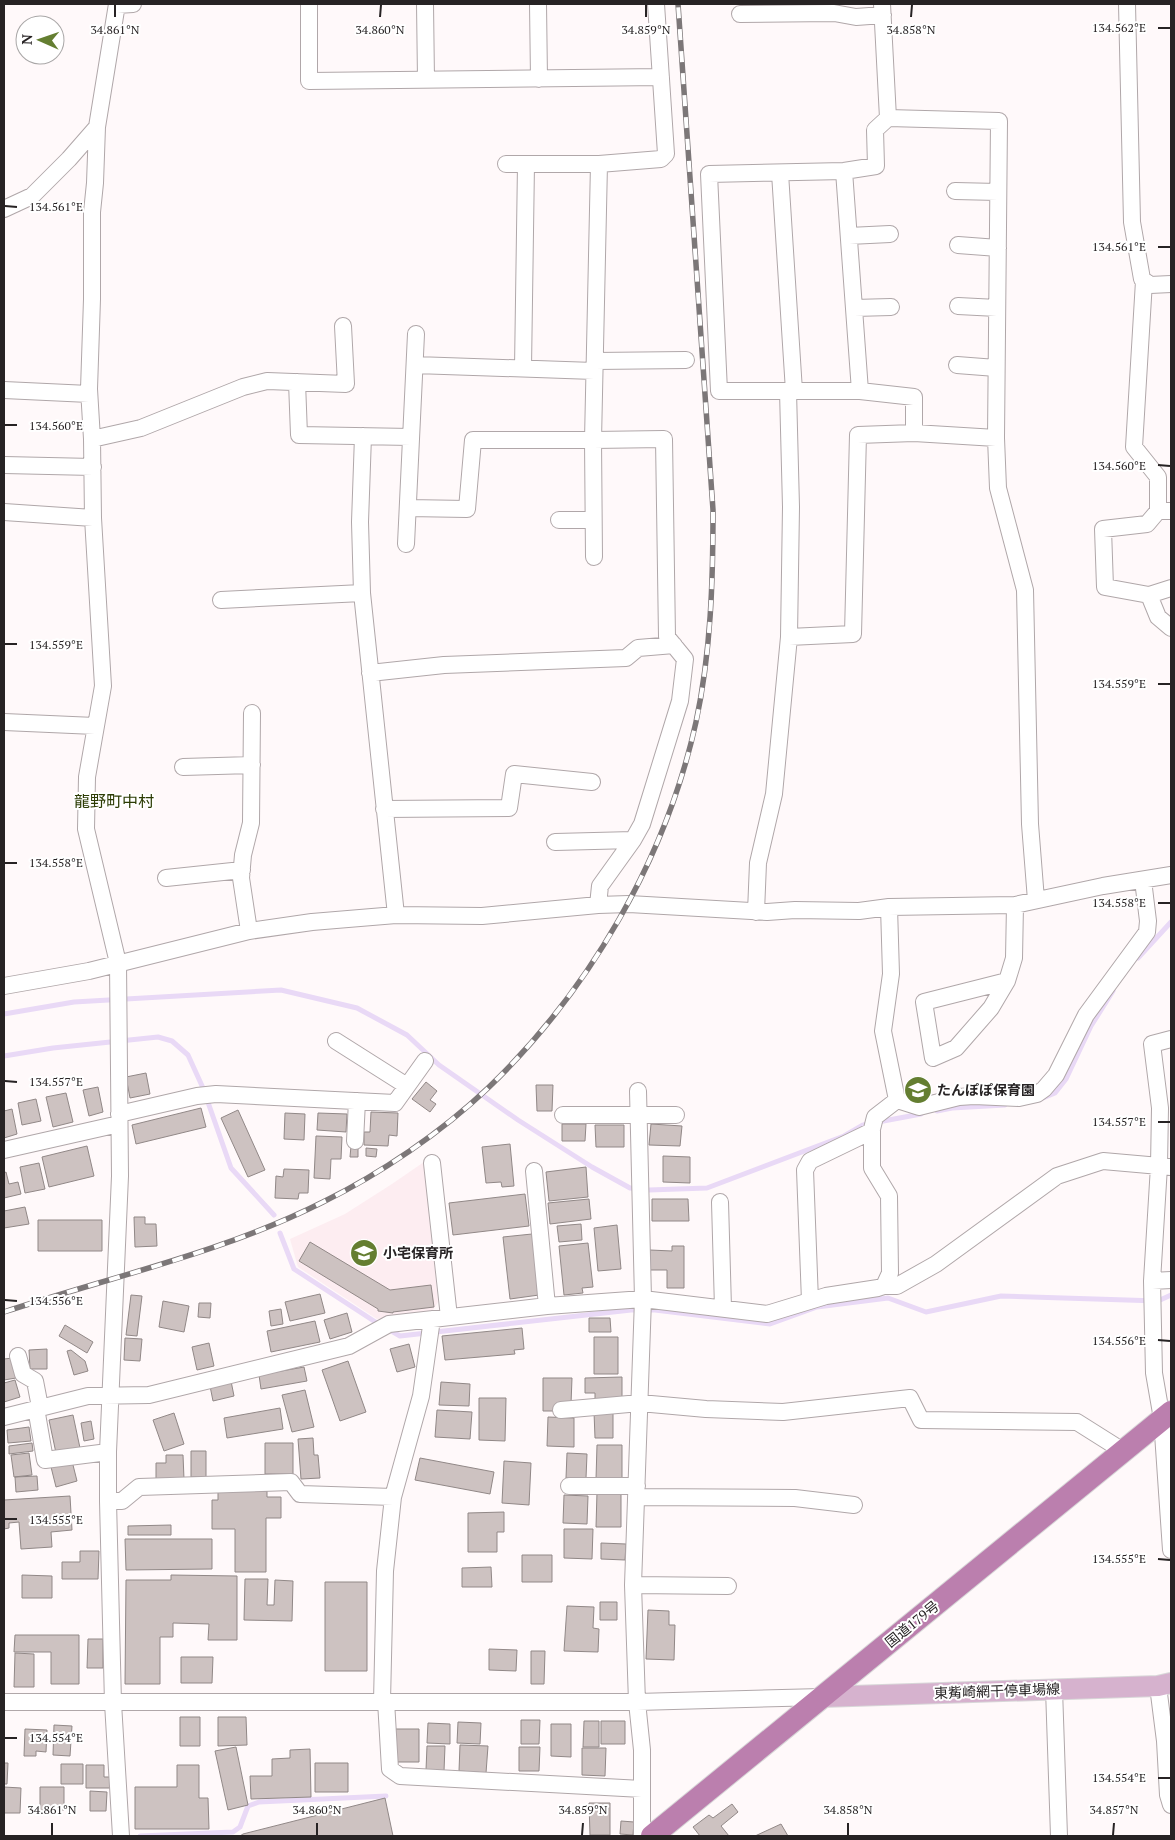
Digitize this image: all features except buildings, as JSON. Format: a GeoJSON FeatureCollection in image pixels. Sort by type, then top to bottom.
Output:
{"type":"FeatureCollection","features":[{"type":"Feature","properties":{"kind":"highway","name":"国道179号"},"geometry":{"type":"LineString","coordinates":[[652,1836],[1167,1415]]}},
{"type":"Feature","properties":{"kind":"main road","name":"東觜崎網干停車場線"},"geometry":{"type":"LineString","coordinates":[[822,1698],[1165,1684]]}},
{"type":"Feature","properties":{"kind":"street"},"geometry":{"type":"LineString","coordinates":[[121,1836],[113,1703],[108,1501],[108,1452],[120,1176],[118,963],[86,829],[88,777],[103,686],[93,518],[93,468],[89,394],[92,212],[97,127],[116,4],[133,4]]}},
{"type":"Feature","properties":{"kind":"street"},"geometry":{"type":"LineString","coordinates":[[309,4],[309,81],[661,77]]}},
{"type":"Feature","properties":{"kind":"street"},"geometry":{"type":"LineString","coordinates":[[425,4],[426,80]]}},
{"type":"Feature","properties":{"kind":"street"},"geometry":{"type":"LineString","coordinates":[[538,4],[539,78]]}},
{"type":"Feature","properties":{"kind":"street"},"geometry":{"type":"LineString","coordinates":[[506,164],[598,164],[661,159],[666,154],[656,4]]}},
{"type":"Feature","properties":{"kind":"street"},"geometry":{"type":"LineString","coordinates":[[1127,4],[1132,222],[1142,280],[1150,285],[1171,284]]}},
{"type":"Feature","properties":{"kind":"street"},"geometry":{"type":"LineString","coordinates":[[740,14],[834,13],[856,16],[882,10],[888,118]]}},
{"type":"Feature","properties":{"kind":"street"},"geometry":{"type":"LineString","coordinates":[[914,433],[914,397],[860,391],[719,391],[709,174],[844,172],[876,166],[875,130],[888,118],[999,121],[996,368],[998,488],[1025,590],[1030,824],[1036,900]]}},
{"type":"Feature","properties":{"kind":"street"},"geometry":{"type":"LineString","coordinates":[[4,210],[32,196],[69,159],[97,127]]}},
{"type":"Feature","properties":{"kind":"street"},"geometry":{"type":"LineString","coordinates":[[523,368],[526,164]]}},
{"type":"Feature","properties":{"kind":"street"},"geometry":{"type":"LineString","coordinates":[[594,557],[593,440],[598,164]]}},
{"type":"Feature","properties":{"kind":"street"},"geometry":{"type":"LineString","coordinates":[[844,172],[860,391]]}},
{"type":"Feature","properties":{"kind":"street"},"geometry":{"type":"LineString","coordinates":[[756,912],[758,863],[774,794],[789,637],[791,391],[780,173]]}},
{"type":"Feature","properties":{"kind":"street"},"geometry":{"type":"LineString","coordinates":[[955,191],[998,192]]}},
{"type":"Feature","properties":{"kind":"street"},"geometry":{"type":"LineString","coordinates":[[849,236],[890,234]]}},
{"type":"Feature","properties":{"kind":"street"},"geometry":{"type":"LineString","coordinates":[[958,246],[998,248]]}},
{"type":"Feature","properties":{"kind":"street"},"geometry":{"type":"LineString","coordinates":[[1144,281],[1134,447],[1158,477],[1165,511],[1147,524],[1103,529],[1105,587],[1149,595],[1171,588]]}},
{"type":"Feature","properties":{"kind":"street"},"geometry":{"type":"LineString","coordinates":[[958,306],[997,308]]}},
{"type":"Feature","properties":{"kind":"street"},"geometry":{"type":"LineString","coordinates":[[854,308],[891,307]]}},
{"type":"Feature","properties":{"kind":"street"},"geometry":{"type":"LineString","coordinates":[[92,439],[141,428],[242,387],[267,382],[346,384],[343,326]]}},
{"type":"Feature","properties":{"kind":"street"},"geometry":{"type":"LineString","coordinates":[[406,544],[416,334]]}},
{"type":"Feature","properties":{"kind":"street"},"geometry":{"type":"LineString","coordinates":[[415,365],[523,368],[686,360]]}},
{"type":"Feature","properties":{"kind":"street"},"geometry":{"type":"LineString","coordinates":[[957,365],[996,368]]}},
{"type":"Feature","properties":{"kind":"street"},"geometry":{"type":"LineString","coordinates":[[297,382],[299,435],[412,437]]}},
{"type":"Feature","properties":{"kind":"street"},"geometry":{"type":"LineString","coordinates":[[4,390],[89,394]]}},
{"type":"Feature","properties":{"kind":"street"},"geometry":{"type":"LineString","coordinates":[[789,637],[853,634],[858,435],[914,433],[996,438]]}},
{"type":"Feature","properties":{"kind":"street"},"geometry":{"type":"LineString","coordinates":[[363,436],[360,522],[362,593],[396,915]]}},
{"type":"Feature","properties":{"kind":"street"},"geometry":{"type":"LineString","coordinates":[[408,508],[467,509],[473,440],[664,439],[667,636],[685,659],[680,702],[642,824],[633,840],[600,886],[598,905]]}},
{"type":"Feature","properties":{"kind":"street"},"geometry":{"type":"LineString","coordinates":[[4,464],[93,468]]}},
{"type":"Feature","properties":{"kind":"street"},"geometry":{"type":"LineString","coordinates":[[4,512],[93,518]]}},
{"type":"Feature","properties":{"kind":"street"},"geometry":{"type":"LineString","coordinates":[[559,520],[593,520]]}},
{"type":"Feature","properties":{"kind":"street"},"geometry":{"type":"LineString","coordinates":[[221,600],[362,593]]}},
{"type":"Feature","properties":{"kind":"street"},"geometry":{"type":"LineString","coordinates":[[1149,595],[1158,617],[1171,628]]}},
{"type":"Feature","properties":{"kind":"street"},"geometry":{"type":"LineString","coordinates":[[370,673],[444,665],[626,658],[638,648],[674,645]]}},
{"type":"Feature","properties":{"kind":"street"},"geometry":{"type":"LineString","coordinates":[[248,931],[241,878],[243,855],[251,823],[252,713]]}},
{"type":"Feature","properties":{"kind":"street"},"geometry":{"type":"LineString","coordinates":[[4,722],[95,726]]}},
{"type":"Feature","properties":{"kind":"street"},"geometry":{"type":"LineString","coordinates":[[183,767],[252,765]]}},
{"type":"Feature","properties":{"kind":"street"},"geometry":{"type":"LineString","coordinates":[[384,809],[509,808],[514,774],[592,782]]}},
{"type":"Feature","properties":{"kind":"street"},"geometry":{"type":"LineString","coordinates":[[555,842],[633,840]]}},
{"type":"Feature","properties":{"kind":"street"},"geometry":{"type":"LineString","coordinates":[[166,878],[242,870]]}},
{"type":"Feature","properties":{"kind":"street"},"geometry":{"type":"LineString","coordinates":[[4,986],[89,971],[248,931],[312,922],[396,915],[482,916],[598,905],[629,904],[756,912],[796,910],[859,912],[889,907],[1015,905],[1171,875]]}},
{"type":"Feature","properties":{"kind":"street"},"geometry":{"type":"LineString","coordinates":[[897,1100],[919,1107],[959,1097],[1019,1098],[1037,1094],[1044,1089],[1056,1075],[1086,1015],[1147,932],[1148,921],[1143,880]]}},
{"type":"Feature","properties":{"kind":"street"},"geometry":{"type":"LineString","coordinates":[[1007,981],[924,1002],[932,1058],[956,1048],[991,1008],[1007,981],[1014,958],[1015,905]]}},
{"type":"Feature","properties":{"kind":"street"},"geometry":{"type":"LineString","coordinates":[[889,907],[891,974],[883,1031],[897,1100]]}},
{"type":"Feature","properties":{"kind":"street"},"geometry":{"type":"LineString","coordinates":[[1171,1040],[1152,1044],[1165,1166],[1152,1281],[1154,1373],[1167,1415],[1171,1550]]}},
{"type":"Feature","properties":{"kind":"street"},"geometry":{"type":"LineString","coordinates":[[336,1041],[407,1086]]}},
{"type":"Feature","properties":{"kind":"street"},"geometry":{"type":"LineString","coordinates":[[4,1150],[197,1096],[216,1094],[395,1104],[425,1061]]}},
{"type":"Feature","properties":{"kind":"street"},"geometry":{"type":"LineString","coordinates":[[638,1091],[643,1298],[633,1585],[637,1702],[642,1750],[642,1836]]}},
{"type":"Feature","properties":{"kind":"street"},"geometry":{"type":"LineString","coordinates":[[884,1286],[890,1274],[889,1196],[872,1168],[872,1131],[875,1117],[897,1100]]}},
{"type":"Feature","properties":{"kind":"street"},"geometry":{"type":"LineString","coordinates":[[355,1141],[357,1102]]}},
{"type":"Feature","properties":{"kind":"street"},"geometry":{"type":"LineString","coordinates":[[563,1115],[676,1115]]}},
{"type":"Feature","properties":{"kind":"street"},"geometry":{"type":"LineString","coordinates":[[810,1301],[805,1170],[810,1161],[872,1131]]}},
{"type":"Feature","properties":{"kind":"street"},"geometry":{"type":"LineString","coordinates":[[4,1417],[88,1396],[149,1395],[349,1346],[389,1324],[547,1306],[643,1298],[767,1314],[826,1296],[884,1286],[897,1286],[936,1264],[1057,1176],[1103,1161],[1165,1166]]}},
{"type":"Feature","properties":{"kind":"street"},"geometry":{"type":"LineString","coordinates":[[432,1162],[449,1317]]}},
{"type":"Feature","properties":{"kind":"street"},"geometry":{"type":"LineString","coordinates":[[534,1171],[547,1306]]}},
{"type":"Feature","properties":{"kind":"street"},"geometry":{"type":"LineString","coordinates":[[720,1202],[723,1308]]}},
{"type":"Feature","properties":{"kind":"street"},"geometry":{"type":"LineString","coordinates":[[1152,1281],[1171,1280]]}},
{"type":"Feature","properties":{"kind":"street"},"geometry":{"type":"LineString","coordinates":[[432,1319],[421,1396],[393,1496],[385,1571],[384,1701],[390,1769],[400,1776],[642,1789]]}},
{"type":"Feature","properties":{"kind":"street"},"geometry":{"type":"LineString","coordinates":[[18,1356],[23,1374],[35,1381],[45,1460],[108,1452]]}},
{"type":"Feature","properties":{"kind":"street"},"geometry":{"type":"LineString","coordinates":[[561,1410],[640,1403],[706,1409],[783,1412],[910,1398],[921,1420],[1077,1422],[1123,1451]]}},
{"type":"Feature","properties":{"kind":"street"},"geometry":{"type":"LineString","coordinates":[[108,1501],[122,1501],[139,1487],[291,1482],[300,1494],[393,1496]]}},
{"type":"Feature","properties":{"kind":"street"},"geometry":{"type":"LineString","coordinates":[[569,1486],[637,1492],[794,1498],[854,1505]]}},
{"type":"Feature","properties":{"kind":"street"},"geometry":{"type":"LineString","coordinates":[[633,1585],[728,1586]]}},
{"type":"Feature","properties":{"kind":"street"},"geometry":{"type":"LineString","coordinates":[[1165,1684],[1165,1741],[1168,1795],[1171,1805]]}},
{"type":"Feature","properties":{"kind":"street"},"geometry":{"type":"LineString","coordinates":[[1054,1689],[1059,1836]]}},
{"type":"Feature","properties":{"kind":"street"},"geometry":{"type":"LineString","coordinates":[[4,1702],[637,1702],[822,1698]]}},
{"type":"Feature","properties":{"kind":"shaded area","name":"小宅保育所"},"geometry":{"type":"Polygon","coordinates":[[[424,1162],[438,1302],[431,1313],[377,1319],[298,1267],[290,1239],[345,1214],[424,1162]]]}},
{"type":"Feature","properties":{"kind":"waterway"},"geometry":{"type":"LineString","coordinates":[[1138,958],[1171,922]]}},
{"type":"Feature","properties":{"kind":"waterway"},"geometry":{"type":"LineString","coordinates":[[4,1014],[74,1002],[281,990],[357,1008],[407,1035],[439,1065],[518,1120],[592,1167],[630,1188],[649,1190],[707,1188],[844,1136],[869,1123]]}},
{"type":"Feature","properties":{"kind":"waterway"},"geometry":{"type":"LineString","coordinates":[[1043,1098],[1055,1093],[1066,1079],[1091,1026],[1113,991]]}},
{"type":"Feature","properties":{"kind":"waterway"},"geometry":{"type":"LineString","coordinates":[[4,1056],[53,1048],[158,1037],[172,1041],[188,1055],[203,1088],[231,1168],[274,1215]]}},
{"type":"Feature","properties":{"kind":"waterway"},"geometry":{"type":"LineString","coordinates":[[937,1111],[952,1108],[1005,1105]]}},
{"type":"Feature","properties":{"kind":"waterway"},"geometry":{"type":"LineString","coordinates":[[878,1122],[921,1114]]}},
{"type":"Feature","properties":{"kind":"waterway"},"geometry":{"type":"LineString","coordinates":[[280,1233],[294,1269],[380,1325]]}},
{"type":"Feature","properties":{"kind":"waterway"},"geometry":{"type":"LineString","coordinates":[[388,1329],[400,1336],[631,1310],[655,1310],[770,1324],[817,1307],[888,1298],[926,1312],[1001,1296],[1158,1301],[1171,1295]]}},
{"type":"Feature","properties":{"kind":"waterway"},"geometry":{"type":"LineString","coordinates":[[140,1836],[233,1832],[240,1827],[248,1806],[259,1802],[386,1796]]}},
{"type":"Feature","properties":{"kind":"railway"},"geometry":{"type":"LineString","coordinates":[[4,1312],[165,1263],[245,1236],[285,1220],[345,1191],[410,1151],[470,1104],[525,1050],[559,1009],[590,966],[619,920],[644,872],[665,823],[683,773],[696,722],[705,669],[712,590],[713,510],[678,4]]}},
{"type":"Feature","properties":{"kind":"place","name":"たんぽぽ保育園"},"geometry":{"type":"Point","coordinates":[918,1090]}},
{"type":"Feature","properties":{"kind":"place","name":"小宅保育所"},"geometry":{"type":"Point","coordinates":[364,1253]}},
{"type":"Feature","properties":{"kind":"district","name":"龍野町中村"},"geometry":{"type":"Point","coordinates":[114,801]}}]}
